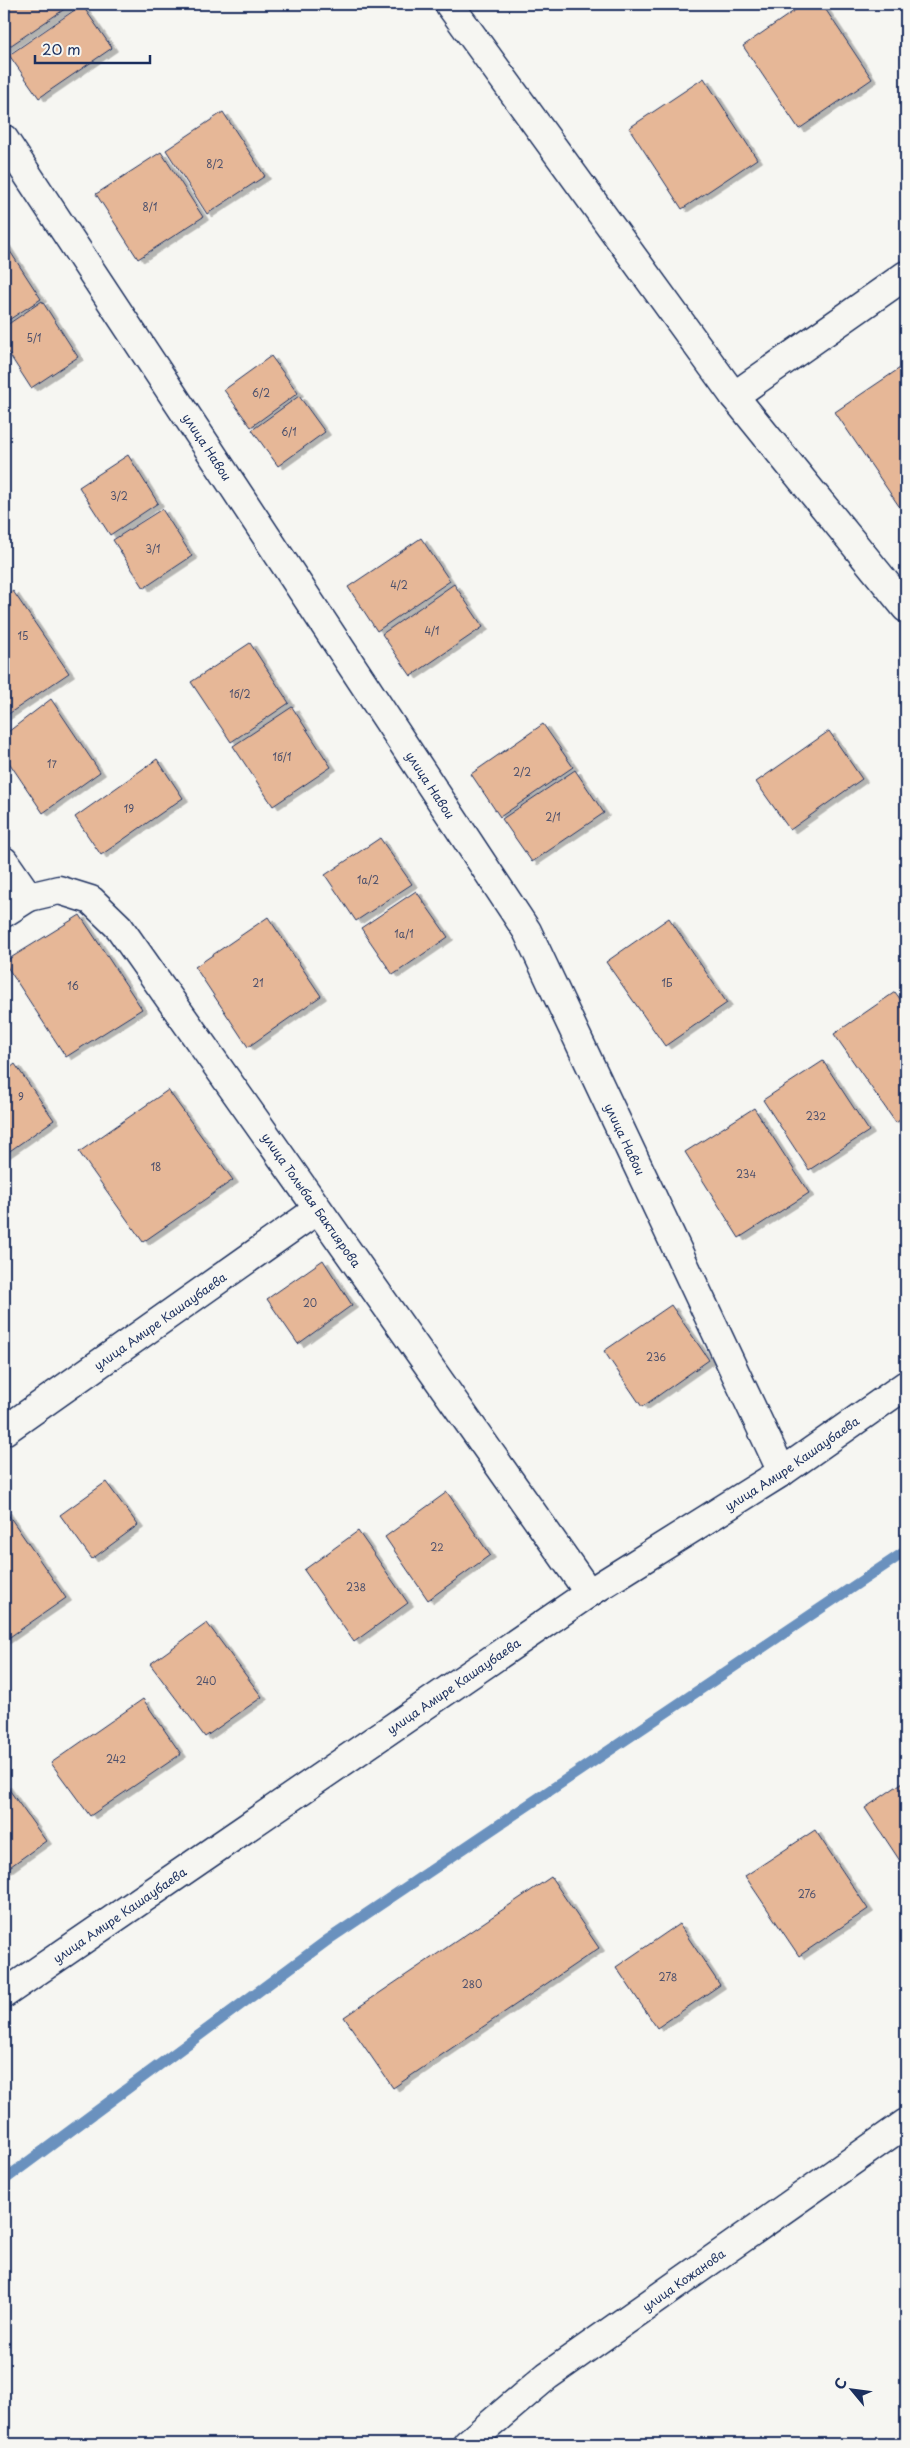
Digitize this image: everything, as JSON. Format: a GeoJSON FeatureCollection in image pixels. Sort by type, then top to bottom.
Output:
{"type":"FeatureCollection","features":[{"type":"Feature","properties":{"kind":"street"},"geometry":{"type":"LineString","coordinates":[[449,4],[734,396],[906,608]]}},
{"type":"Feature","properties":{"kind":"street","name":"улица Навои"},"geometry":{"type":"LineString","coordinates":[[4,140],[528,931],[782,1472]]}},
{"type":"Feature","properties":{"kind":"street"},"geometry":{"type":"LineString","coordinates":[[734,396],[906,275]]}},
{"type":"Feature","properties":{"kind":"street"},"geometry":{"type":"LineString","coordinates":[[4,861],[29,897]]}},
{"type":"Feature","properties":{"kind":"street","name":"улица Толыбая Бактиярова"},"geometry":{"type":"LineString","coordinates":[[4,913],[29,897],[59,890],[91,900],[119,926],[317,1210],[590,1593]]}},
{"type":"Feature","properties":{"kind":"street","name":"улица Амире Кашаубаева"},"geometry":{"type":"LineString","coordinates":[[4,1431],[317,1210]]}},
{"type":"Feature","properties":{"kind":"street","name":"улица Амире Кашаубаева"},"geometry":{"type":"LineString","coordinates":[[4,1994],[590,1593],[782,1472],[906,1385]]}},
{"type":"Feature","properties":{"kind":"street","name":"улица Кожанова"},"geometry":{"type":"LineString","coordinates":[[467,2444],[547,2376],[906,2123]]}},
{"type":"Feature","properties":{"kind":"building"},"geometry":{"type":"Polygon","coordinates":[[[4,4],[72,4],[4,50],[4,4]]]}},
{"type":"Feature","properties":{"kind":"building"},"geometry":{"type":"Polygon","coordinates":[[[804,4],[822,4],[872,79],[799,129],[743,46],[804,4]]]}},
{"type":"Feature","properties":{"kind":"building"},"geometry":{"type":"Polygon","coordinates":[[[82,5],[112,48],[39,98],[9,55],[82,5]]]}},
{"type":"Feature","properties":{"kind":"building"},"geometry":{"type":"Polygon","coordinates":[[[704,78],[757,159],[682,209],[629,128],[704,78]]]}},
{"type":"Feature","properties":{"kind":"building"},"geometry":{"type":"Polygon","coordinates":[[[223,112],[265,176],[207,214],[166,150],[223,112]]]}},
{"type":"Feature","properties":{"kind":"building"},"geometry":{"type":"Polygon","coordinates":[[[161,152],[203,217],[138,259],[96,194],[161,152]]]}},
{"type":"Feature","properties":{"kind":"building"},"geometry":{"type":"Polygon","coordinates":[[[4,242],[41,299],[4,323],[4,242]]]}},
{"type":"Feature","properties":{"kind":"building"},"geometry":{"type":"Polygon","coordinates":[[[42,301],[78,357],[31,388],[4,346],[4,327],[42,301]]]}},
{"type":"Feature","properties":{"kind":"building"},"geometry":{"type":"Polygon","coordinates":[[[271,356],[298,393],[251,427],[224,390],[271,356]]]}},
{"type":"Feature","properties":{"kind":"building"},"geometry":{"type":"Polygon","coordinates":[[[906,364],[906,514],[905,515],[835,412],[906,364]]]}},
{"type":"Feature","properties":{"kind":"building"},"geometry":{"type":"Polygon","coordinates":[[[299,396],[325,432],[278,466],[252,430],[299,396]]]}},
{"type":"Feature","properties":{"kind":"building"},"geometry":{"type":"Polygon","coordinates":[[[128,455],[158,503],[110,535],[79,487],[128,455]]]}},
{"type":"Feature","properties":{"kind":"building"},"geometry":{"type":"Polygon","coordinates":[[[162,509],[192,556],[144,588],[113,540],[162,509]]]}},
{"type":"Feature","properties":{"kind":"building"},"geometry":{"type":"Polygon","coordinates":[[[421,538],[450,581],[377,631],[348,587],[421,538]]]}},
{"type":"Feature","properties":{"kind":"building"},"geometry":{"type":"Polygon","coordinates":[[[454,584],[483,627],[411,676],[382,634],[454,584]]]}},
{"type":"Feature","properties":{"kind":"building"},"geometry":{"type":"Polygon","coordinates":[[[13,591],[69,673],[4,717],[4,598],[13,591]]]}},
{"type":"Feature","properties":{"kind":"building"},"geometry":{"type":"Polygon","coordinates":[[[250,643],[289,703],[231,742],[191,682],[250,643]]]}},
{"type":"Feature","properties":{"kind":"building"},"geometry":{"type":"Polygon","coordinates":[[[51,699],[100,772],[43,813],[4,755],[4,735],[51,699]]]}},
{"type":"Feature","properties":{"kind":"building"},"geometry":{"type":"Polygon","coordinates":[[[292,707],[331,767],[273,806],[233,746],[292,707]]]}},
{"type":"Feature","properties":{"kind":"building"},"geometry":{"type":"Polygon","coordinates":[[[543,724],[573,767],[500,817],[471,774],[543,724]]]}},
{"type":"Feature","properties":{"kind":"building"},"geometry":{"type":"Polygon","coordinates":[[[829,731],[862,779],[790,830],[756,782],[829,731]]]}},
{"type":"Feature","properties":{"kind":"building"},"geometry":{"type":"Polygon","coordinates":[[[157,759],[183,798],[101,855],[75,817],[157,759]]]}},
{"type":"Feature","properties":{"kind":"building"},"geometry":{"type":"Polygon","coordinates":[[[575,770],[604,813],[532,862],[502,819],[575,770]]]}},
{"type":"Feature","properties":{"kind":"building"},"geometry":{"type":"Polygon","coordinates":[[[380,838],[412,884],[356,921],[325,875],[380,838]]]}},
{"type":"Feature","properties":{"kind":"building"},"geometry":{"type":"Polygon","coordinates":[[[416,891],[448,937],[393,975],[361,928],[416,891]]]}},
{"type":"Feature","properties":{"kind":"building"},"geometry":{"type":"Polygon","coordinates":[[[80,915],[142,1009],[66,1057],[4,962],[80,915]]]}},
{"type":"Feature","properties":{"kind":"building"},"geometry":{"type":"Polygon","coordinates":[[[268,917],[321,996],[248,1047],[195,967],[268,917]]]}},
{"type":"Feature","properties":{"kind":"building"},"geometry":{"type":"Polygon","coordinates":[[[669,918],[727,1003],[665,1046],[606,962],[669,918]]]}},
{"type":"Feature","properties":{"kind":"building"},"geometry":{"type":"Polygon","coordinates":[[[895,992],[906,1007],[906,1115],[896,1123],[834,1034],[895,992]]]}},
{"type":"Feature","properties":{"kind":"building"},"geometry":{"type":"Polygon","coordinates":[[[823,1061],[869,1131],[809,1170],[763,1100],[823,1061]]]}},
{"type":"Feature","properties":{"kind":"building"},"geometry":{"type":"Polygon","coordinates":[[[15,1064],[54,1120],[4,1155],[4,1073],[15,1064]]]}},
{"type":"Feature","properties":{"kind":"building"},"geometry":{"type":"Polygon","coordinates":[[[168,1090],[233,1180],[143,1242],[79,1152],[168,1090]]]}},
{"type":"Feature","properties":{"kind":"building"},"geometry":{"type":"Polygon","coordinates":[[[754,1108],[809,1193],[739,1238],[685,1152],[754,1108]]]}},
{"type":"Feature","properties":{"kind":"building"},"geometry":{"type":"Polygon","coordinates":[[[323,1260],[352,1305],[298,1344],[267,1299],[323,1260]]]}},
{"type":"Feature","properties":{"kind":"building"},"geometry":{"type":"Polygon","coordinates":[[[671,1305],[709,1360],[642,1407],[604,1351],[671,1305]]]}},
{"type":"Feature","properties":{"kind":"building"},"geometry":{"type":"Polygon","coordinates":[[[106,1482],[138,1525],[92,1559],[60,1515],[106,1482]]]}},
{"type":"Feature","properties":{"kind":"building"},"geometry":{"type":"Polygon","coordinates":[[[447,1492],[490,1555],[428,1600],[385,1537],[447,1492]]]}},
{"type":"Feature","properties":{"kind":"building"},"geometry":{"type":"Polygon","coordinates":[[[4,1511],[66,1598],[4,1641],[4,1511]]]}},
{"type":"Feature","properties":{"kind":"building"},"geometry":{"type":"Polygon","coordinates":[[[358,1531],[408,1603],[354,1642],[304,1570],[358,1531]]]}},
{"type":"Feature","properties":{"kind":"building"},"geometry":{"type":"Polygon","coordinates":[[[207,1623],[262,1697],[205,1737],[150,1664],[207,1623]]]}},
{"type":"Feature","properties":{"kind":"building"},"geometry":{"type":"Polygon","coordinates":[[[143,1699],[181,1754],[90,1816],[51,1763],[143,1699]]]}},
{"type":"Feature","properties":{"kind":"building"},"geometry":{"type":"Polygon","coordinates":[[[906,1780],[906,1870],[865,1808],[906,1780]]]}},
{"type":"Feature","properties":{"kind":"building"},"geometry":{"type":"Polygon","coordinates":[[[4,1785],[46,1841],[4,1871],[4,1785]]]}},
{"type":"Feature","properties":{"kind":"building"},"geometry":{"type":"Polygon","coordinates":[[[815,1830],[868,1909],[799,1956],[745,1876],[815,1830]]]}},
{"type":"Feature","properties":{"kind":"building"},"geometry":{"type":"Polygon","coordinates":[[[551,1877],[599,1948],[393,2088],[344,2017],[551,1877]]]}},
{"type":"Feature","properties":{"kind":"building"},"geometry":{"type":"Polygon","coordinates":[[[679,1924],[720,1985],[657,2028],[616,1967],[679,1924]]]}},
{"type":"Feature","properties":{"kind":"waterway"},"geometry":{"type":"LineString","coordinates":[[4,2180],[329,1939],[906,1551]]}}]}
